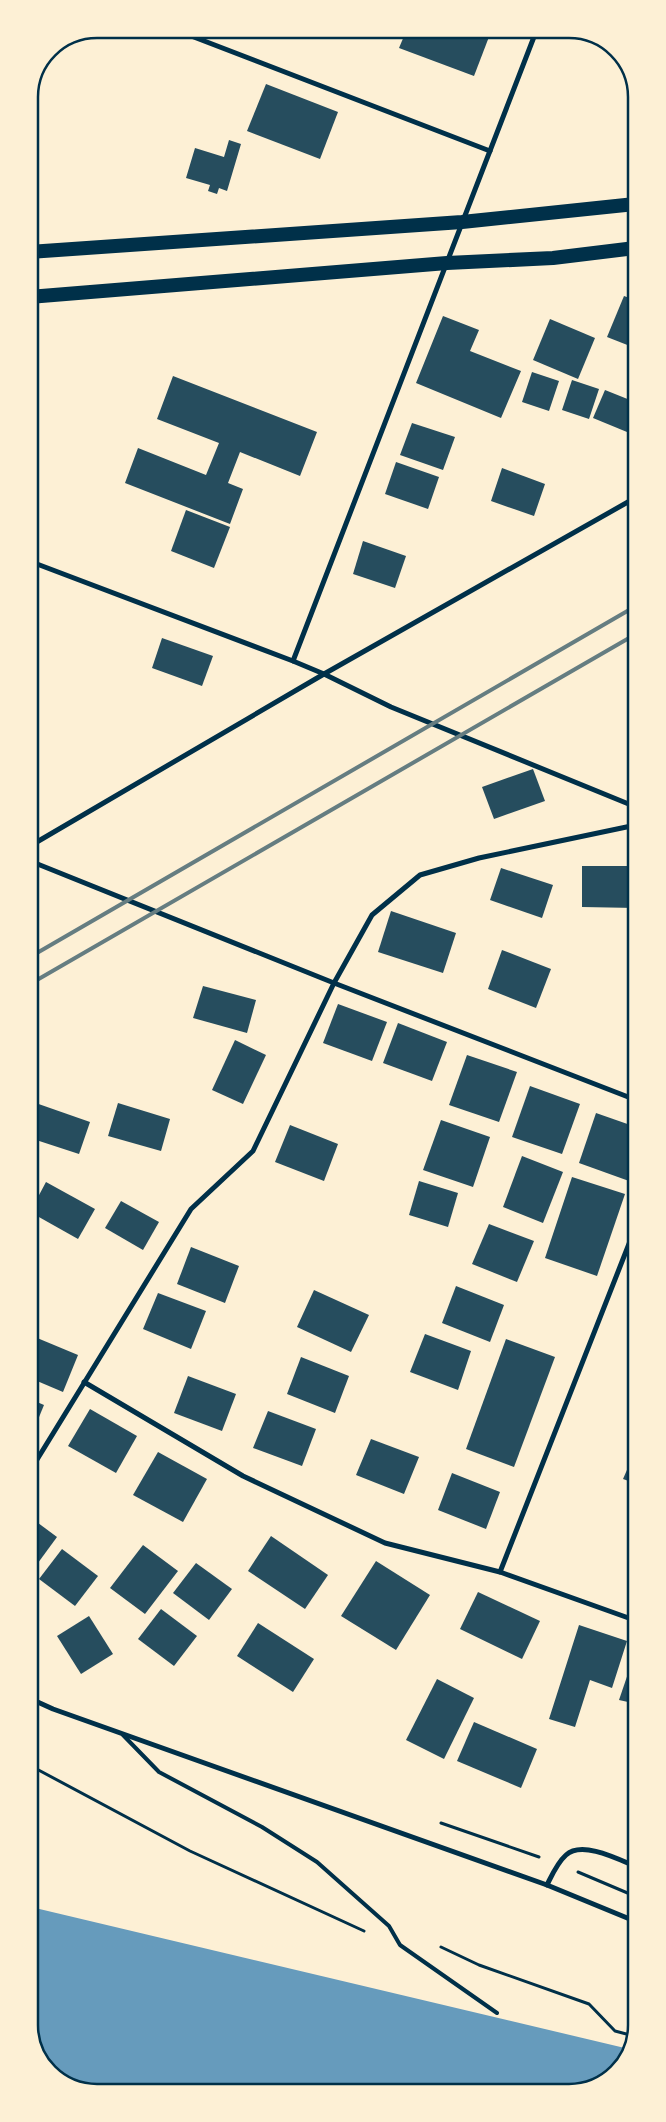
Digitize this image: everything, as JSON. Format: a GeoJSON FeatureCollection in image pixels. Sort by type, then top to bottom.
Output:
{"type":"FeatureCollection","features":[{"type":"Feature","properties":{"kind":"highway"},"geometry":{"type":"LineString","coordinates":[[37,251],[462,222],[628,205]]}},
{"type":"Feature","properties":{"kind":"highway"},"geometry":{"type":"LineString","coordinates":[[37,296],[447,263],[553,258],[628,249]]}},
{"type":"Feature","properties":{"kind":"street"},"geometry":{"type":"LineString","coordinates":[[197,38],[490,150]]}},
{"type":"Feature","properties":{"kind":"street"},"geometry":{"type":"LineString","coordinates":[[293,661],[534,38]]}},
{"type":"Feature","properties":{"kind":"street"},"geometry":{"type":"LineString","coordinates":[[37,842],[324,674],[628,503]]}},
{"type":"Feature","properties":{"kind":"street"},"geometry":{"type":"LineString","coordinates":[[37,564],[293,661],[391,707],[628,804]]}},
{"type":"Feature","properties":{"kind":"street"},"geometry":{"type":"LineString","coordinates":[[37,1459],[191,1209],[253,1152],[334,983],[372,915],[420,875],[479,858],[628,827]]}},
{"type":"Feature","properties":{"kind":"street"},"geometry":{"type":"LineString","coordinates":[[37,864],[334,983],[628,1097]]}},
{"type":"Feature","properties":{"kind":"street"},"geometry":{"type":"LineString","coordinates":[[500,1572],[628,1246]]}},
{"type":"Feature","properties":{"kind":"street"},"geometry":{"type":"LineString","coordinates":[[84,1382],[243,1476],[385,1544],[500,1572],[628,1618]]}},
{"type":"Feature","properties":{"kind":"street"},"geometry":{"type":"LineString","coordinates":[[37,1701],[547,1885],[628,1918]]}},
{"type":"Feature","properties":{"kind":"street"},"geometry":{"type":"LineString","coordinates":[[547,1885],[558,1864],[567,1853],[583,1849],[628,1864]]}},
{"type":"Feature","properties":{"kind":"lane"},"geometry":{"type":"LineString","coordinates":[[120,1732],[159,1772],[262,1827],[317,1862],[389,1926],[400,1945],[497,2013]]}},
{"type":"Feature","properties":{"kind":"path"},"geometry":{"type":"LineString","coordinates":[[37,1769],[190,1851],[288,1898],[383,1940],[395,1936]]}},
{"type":"Feature","properties":{"kind":"path"},"geometry":{"type":"LineString","coordinates":[[439,1946],[479,1965],[589,2004],[614,2031],[627,2034]]}},
{"type":"Feature","properties":{"kind":"water"},"geometry":{"type":"Polygon","coordinates":[[[37,1908],[624,2048],[616,2061],[602,2075],[577,2084],[86,2083],[74,2080],[58,2070],[45,2055],[40,2041],[37,2025],[37,1908]]]}},
{"type":"Feature","properties":{"kind":"building"},"geometry":{"type":"Polygon","coordinates":[[[403,38],[489,38],[474,76],[399,48],[403,38]]]}},
{"type":"Feature","properties":{"kind":"building"},"geometry":{"type":"Polygon","coordinates":[[[266,84],[338,112],[320,159],[247,131],[266,84]]]}},
{"type":"Feature","properties":{"kind":"building"},"geometry":{"type":"Polygon","coordinates":[[[229,140],[241,144],[227,191],[219,188],[217,194],[208,191],[210,185],[186,178],[195,148],[224,157],[229,140]]]}},
{"type":"Feature","properties":{"kind":"building"},"geometry":{"type":"Polygon","coordinates":[[[624,296],[628,297],[628,345],[607,337],[624,296]]]}},
{"type":"Feature","properties":{"kind":"building"},"geometry":{"type":"Polygon","coordinates":[[[443,316],[479,330],[470,351],[521,371],[501,418],[416,383],[443,316]]]}},
{"type":"Feature","properties":{"kind":"building"},"geometry":{"type":"Polygon","coordinates":[[[550,319],[595,338],[578,379],[533,360],[550,319]]]}},
{"type":"Feature","properties":{"kind":"building"},"geometry":{"type":"Polygon","coordinates":[[[532,372],[559,381],[549,411],[522,402],[532,372]]]}},
{"type":"Feature","properties":{"kind":"building"},"geometry":{"type":"Polygon","coordinates":[[[173,376],[317,432],[300,476],[240,452],[228,483],[243,489],[230,524],[125,483],[138,448],[206,475],[219,443],[157,419],[173,376]]]}},
{"type":"Feature","properties":{"kind":"building"},"geometry":{"type":"Polygon","coordinates":[[[572,380],[599,389],[589,419],[562,410],[572,380]]]}},
{"type":"Feature","properties":{"kind":"building"},"geometry":{"type":"Polygon","coordinates":[[[605,390],[628,399],[627,432],[593,418],[605,390]]]}},
{"type":"Feature","properties":{"kind":"building"},"geometry":{"type":"Polygon","coordinates":[[[412,423],[455,437],[443,470],[400,455],[412,423]]]}},
{"type":"Feature","properties":{"kind":"building"},"geometry":{"type":"Polygon","coordinates":[[[396,462],[439,477],[428,509],[385,494],[396,462]]]}},
{"type":"Feature","properties":{"kind":"building"},"geometry":{"type":"Polygon","coordinates":[[[502,468],[545,484],[534,516],[491,501],[502,468]]]}},
{"type":"Feature","properties":{"kind":"building"},"geometry":{"type":"Polygon","coordinates":[[[186,510],[230,527],[214,568],[171,551],[186,510]]]}},
{"type":"Feature","properties":{"kind":"building"},"geometry":{"type":"Polygon","coordinates":[[[363,541],[406,556],[395,588],[353,574],[363,541]]]}},
{"type":"Feature","properties":{"kind":"building"},"geometry":{"type":"Polygon","coordinates":[[[162,638],[213,656],[202,686],[152,668],[162,638]]]}},
{"type":"Feature","properties":{"kind":"building"},"geometry":{"type":"Polygon","coordinates":[[[533,769],[545,801],[494,819],[482,787],[533,769]]]}},
{"type":"Feature","properties":{"kind":"building"},"geometry":{"type":"Polygon","coordinates":[[[582,866],[628,866],[628,908],[582,907],[582,866]]]}},
{"type":"Feature","properties":{"kind":"building"},"geometry":{"type":"Polygon","coordinates":[[[501,868],[553,885],[542,918],[490,900],[501,868]]]}},
{"type":"Feature","properties":{"kind":"building"},"geometry":{"type":"Polygon","coordinates":[[[391,911],[456,933],[443,973],[378,952],[391,911]]]}},
{"type":"Feature","properties":{"kind":"building"},"geometry":{"type":"Polygon","coordinates":[[[502,950],[551,969],[536,1008],[488,989],[502,950]]]}},
{"type":"Feature","properties":{"kind":"building"},"geometry":{"type":"Polygon","coordinates":[[[203,986],[256,1000],[247,1033],[193,1018],[203,986]]]}},
{"type":"Feature","properties":{"kind":"building"},"geometry":{"type":"Polygon","coordinates":[[[338,1004],[387,1022],[372,1061],[323,1043],[338,1004]]]}},
{"type":"Feature","properties":{"kind":"building"},"geometry":{"type":"Polygon","coordinates":[[[398,1023],[447,1042],[432,1081],[383,1063],[398,1023]]]}},
{"type":"Feature","properties":{"kind":"building"},"geometry":{"type":"Polygon","coordinates":[[[235,1040],[266,1055],[243,1104],[212,1090],[235,1040]]]}},
{"type":"Feature","properties":{"kind":"building"},"geometry":{"type":"Polygon","coordinates":[[[467,1055],[517,1072],[499,1122],[449,1105],[467,1055]]]}},
{"type":"Feature","properties":{"kind":"building"},"geometry":{"type":"Polygon","coordinates":[[[530,1086],[580,1104],[562,1154],[512,1137],[530,1086]]]}},
{"type":"Feature","properties":{"kind":"building"},"geometry":{"type":"Polygon","coordinates":[[[37,1103],[90,1122],[79,1154],[37,1140],[37,1103]]]}},
{"type":"Feature","properties":{"kind":"building"},"geometry":{"type":"Polygon","coordinates":[[[118,1103],[170,1119],[161,1151],[108,1136],[118,1103]]]}},
{"type":"Feature","properties":{"kind":"building"},"geometry":{"type":"Polygon","coordinates":[[[596,1113],[628,1124],[628,1181],[579,1163],[596,1113]]]}},
{"type":"Feature","properties":{"kind":"building"},"geometry":{"type":"Polygon","coordinates":[[[441,1120],[490,1137],[473,1187],[423,1170],[441,1120]]]}},
{"type":"Feature","properties":{"kind":"building"},"geometry":{"type":"Polygon","coordinates":[[[290,1125],[338,1144],[324,1181],[275,1162],[290,1125]]]}},
{"type":"Feature","properties":{"kind":"building"},"geometry":{"type":"Polygon","coordinates":[[[522,1156],[563,1172],[543,1223],[503,1207],[522,1156]]]}},
{"type":"Feature","properties":{"kind":"building"},"geometry":{"type":"Polygon","coordinates":[[[572,1177],[625,1194],[597,1276],[545,1258],[572,1177]]]}},
{"type":"Feature","properties":{"kind":"building"},"geometry":{"type":"Polygon","coordinates":[[[419,1181],[458,1193],[448,1227],[409,1215],[419,1181]]]}},
{"type":"Feature","properties":{"kind":"building"},"geometry":{"type":"Polygon","coordinates":[[[46,1182],[95,1209],[78,1239],[37,1216],[37,1199],[46,1182]]]}},
{"type":"Feature","properties":{"kind":"building"},"geometry":{"type":"Polygon","coordinates":[[[121,1201],[159,1222],[143,1250],[105,1228],[121,1201]]]}},
{"type":"Feature","properties":{"kind":"building"},"geometry":{"type":"Polygon","coordinates":[[[489,1224],[534,1241],[517,1282],[472,1264],[489,1224]]]}},
{"type":"Feature","properties":{"kind":"building"},"geometry":{"type":"Polygon","coordinates":[[[191,1247],[239,1266],[225,1303],[177,1284],[191,1247]]]}},
{"type":"Feature","properties":{"kind":"building"},"geometry":{"type":"Polygon","coordinates":[[[456,1286],[504,1305],[490,1342],[442,1323],[456,1286]]]}},
{"type":"Feature","properties":{"kind":"building"},"geometry":{"type":"Polygon","coordinates":[[[314,1290],[369,1315],[351,1352],[297,1327],[314,1290]]]}},
{"type":"Feature","properties":{"kind":"building"},"geometry":{"type":"Polygon","coordinates":[[[158,1293],[206,1311],[191,1349],[143,1329],[158,1293]]]}},
{"type":"Feature","properties":{"kind":"building"},"geometry":{"type":"Polygon","coordinates":[[[425,1334],[471,1351],[458,1390],[410,1372],[425,1334]]]}},
{"type":"Feature","properties":{"kind":"building"},"geometry":{"type":"Polygon","coordinates":[[[37,1338],[78,1355],[63,1392],[37,1381],[37,1338]]]}},
{"type":"Feature","properties":{"kind":"building"},"geometry":{"type":"Polygon","coordinates":[[[506,1339],[555,1357],[514,1467],[466,1449],[506,1339]]]}},
{"type":"Feature","properties":{"kind":"building"},"geometry":{"type":"Polygon","coordinates":[[[301,1357],[349,1376],[335,1413],[287,1394],[301,1357]]]}},
{"type":"Feature","properties":{"kind":"building"},"geometry":{"type":"Polygon","coordinates":[[[188,1376],[236,1394],[222,1431],[174,1413],[188,1376]]]}},
{"type":"Feature","properties":{"kind":"building"},"geometry":{"type":"Polygon","coordinates":[[[37,1402],[44,1405],[37,1422],[37,1402]]]}},
{"type":"Feature","properties":{"kind":"building"},"geometry":{"type":"Polygon","coordinates":[[[90,1409],[137,1436],[116,1473],[68,1446],[90,1409]]]}},
{"type":"Feature","properties":{"kind":"building"},"geometry":{"type":"Polygon","coordinates":[[[268,1411],[316,1429],[302,1466],[253,1448],[268,1411]]]}},
{"type":"Feature","properties":{"kind":"building"},"geometry":{"type":"Polygon","coordinates":[[[371,1439],[419,1457],[404,1494],[356,1475],[371,1439]]]}},
{"type":"Feature","properties":{"kind":"building"},"geometry":{"type":"Polygon","coordinates":[[[158,1452],[207,1479],[183,1522],[133,1495],[158,1452]]]}},
{"type":"Feature","properties":{"kind":"building"},"geometry":{"type":"Polygon","coordinates":[[[628,1468],[628,1481],[623,1479],[628,1468]]]}},
{"type":"Feature","properties":{"kind":"building"},"geometry":{"type":"Polygon","coordinates":[[[452,1473],[500,1492],[486,1529],[438,1510],[452,1473]]]}},
{"type":"Feature","properties":{"kind":"building"},"geometry":{"type":"Polygon","coordinates":[[[37,1522],[57,1537],[37,1564],[37,1522]]]}},
{"type":"Feature","properties":{"kind":"building"},"geometry":{"type":"Polygon","coordinates":[[[271,1536],[328,1575],[305,1609],[248,1571],[271,1536]]]}},
{"type":"Feature","properties":{"kind":"building"},"geometry":{"type":"Polygon","coordinates":[[[143,1545],[178,1571],[145,1614],[110,1588],[143,1545]]]}},
{"type":"Feature","properties":{"kind":"building"},"geometry":{"type":"Polygon","coordinates":[[[62,1549],[98,1576],[75,1606],[39,1579],[62,1549]]]}},
{"type":"Feature","properties":{"kind":"building"},"geometry":{"type":"Polygon","coordinates":[[[376,1561],[430,1595],[396,1650],[341,1616],[376,1561]]]}},
{"type":"Feature","properties":{"kind":"building"},"geometry":{"type":"Polygon","coordinates":[[[196,1563],[232,1589],[209,1620],[173,1593],[196,1563]]]}},
{"type":"Feature","properties":{"kind":"building"},"geometry":{"type":"Polygon","coordinates":[[[478,1592],[540,1621],[522,1659],[460,1629],[478,1592]]]}},
{"type":"Feature","properties":{"kind":"building"},"geometry":{"type":"Polygon","coordinates":[[[161,1609],[197,1636],[174,1666],[138,1639],[161,1609]]]}},
{"type":"Feature","properties":{"kind":"building"},"geometry":{"type":"Polygon","coordinates":[[[89,1616],[113,1654],[81,1674],[57,1636],[89,1616]]]}},
{"type":"Feature","properties":{"kind":"building"},"geometry":{"type":"Polygon","coordinates":[[[258,1623],[314,1659],[293,1692],[237,1656],[258,1623]]]}},
{"type":"Feature","properties":{"kind":"building"},"geometry":{"type":"Polygon","coordinates":[[[579,1625],[627,1641],[612,1688],[590,1680],[575,1727],[549,1719],[579,1625]]]}},
{"type":"Feature","properties":{"kind":"building"},"geometry":{"type":"Polygon","coordinates":[[[628,1674],[628,1702],[619,1700],[628,1674]]]}},
{"type":"Feature","properties":{"kind":"building"},"geometry":{"type":"Polygon","coordinates":[[[437,1679],[474,1698],[444,1759],[406,1740],[437,1679]]]}},
{"type":"Feature","properties":{"kind":"building"},"geometry":{"type":"Polygon","coordinates":[[[474,1722],[537,1749],[521,1788],[457,1761],[474,1722]]]}},
{"type":"Feature","properties":{"kind":"railway"},"geometry":{"type":"LineString","coordinates":[[37,953],[628,611]]}},
{"type":"Feature","properties":{"kind":"railway"},"geometry":{"type":"LineString","coordinates":[[37,980],[628,639]]}}]}
